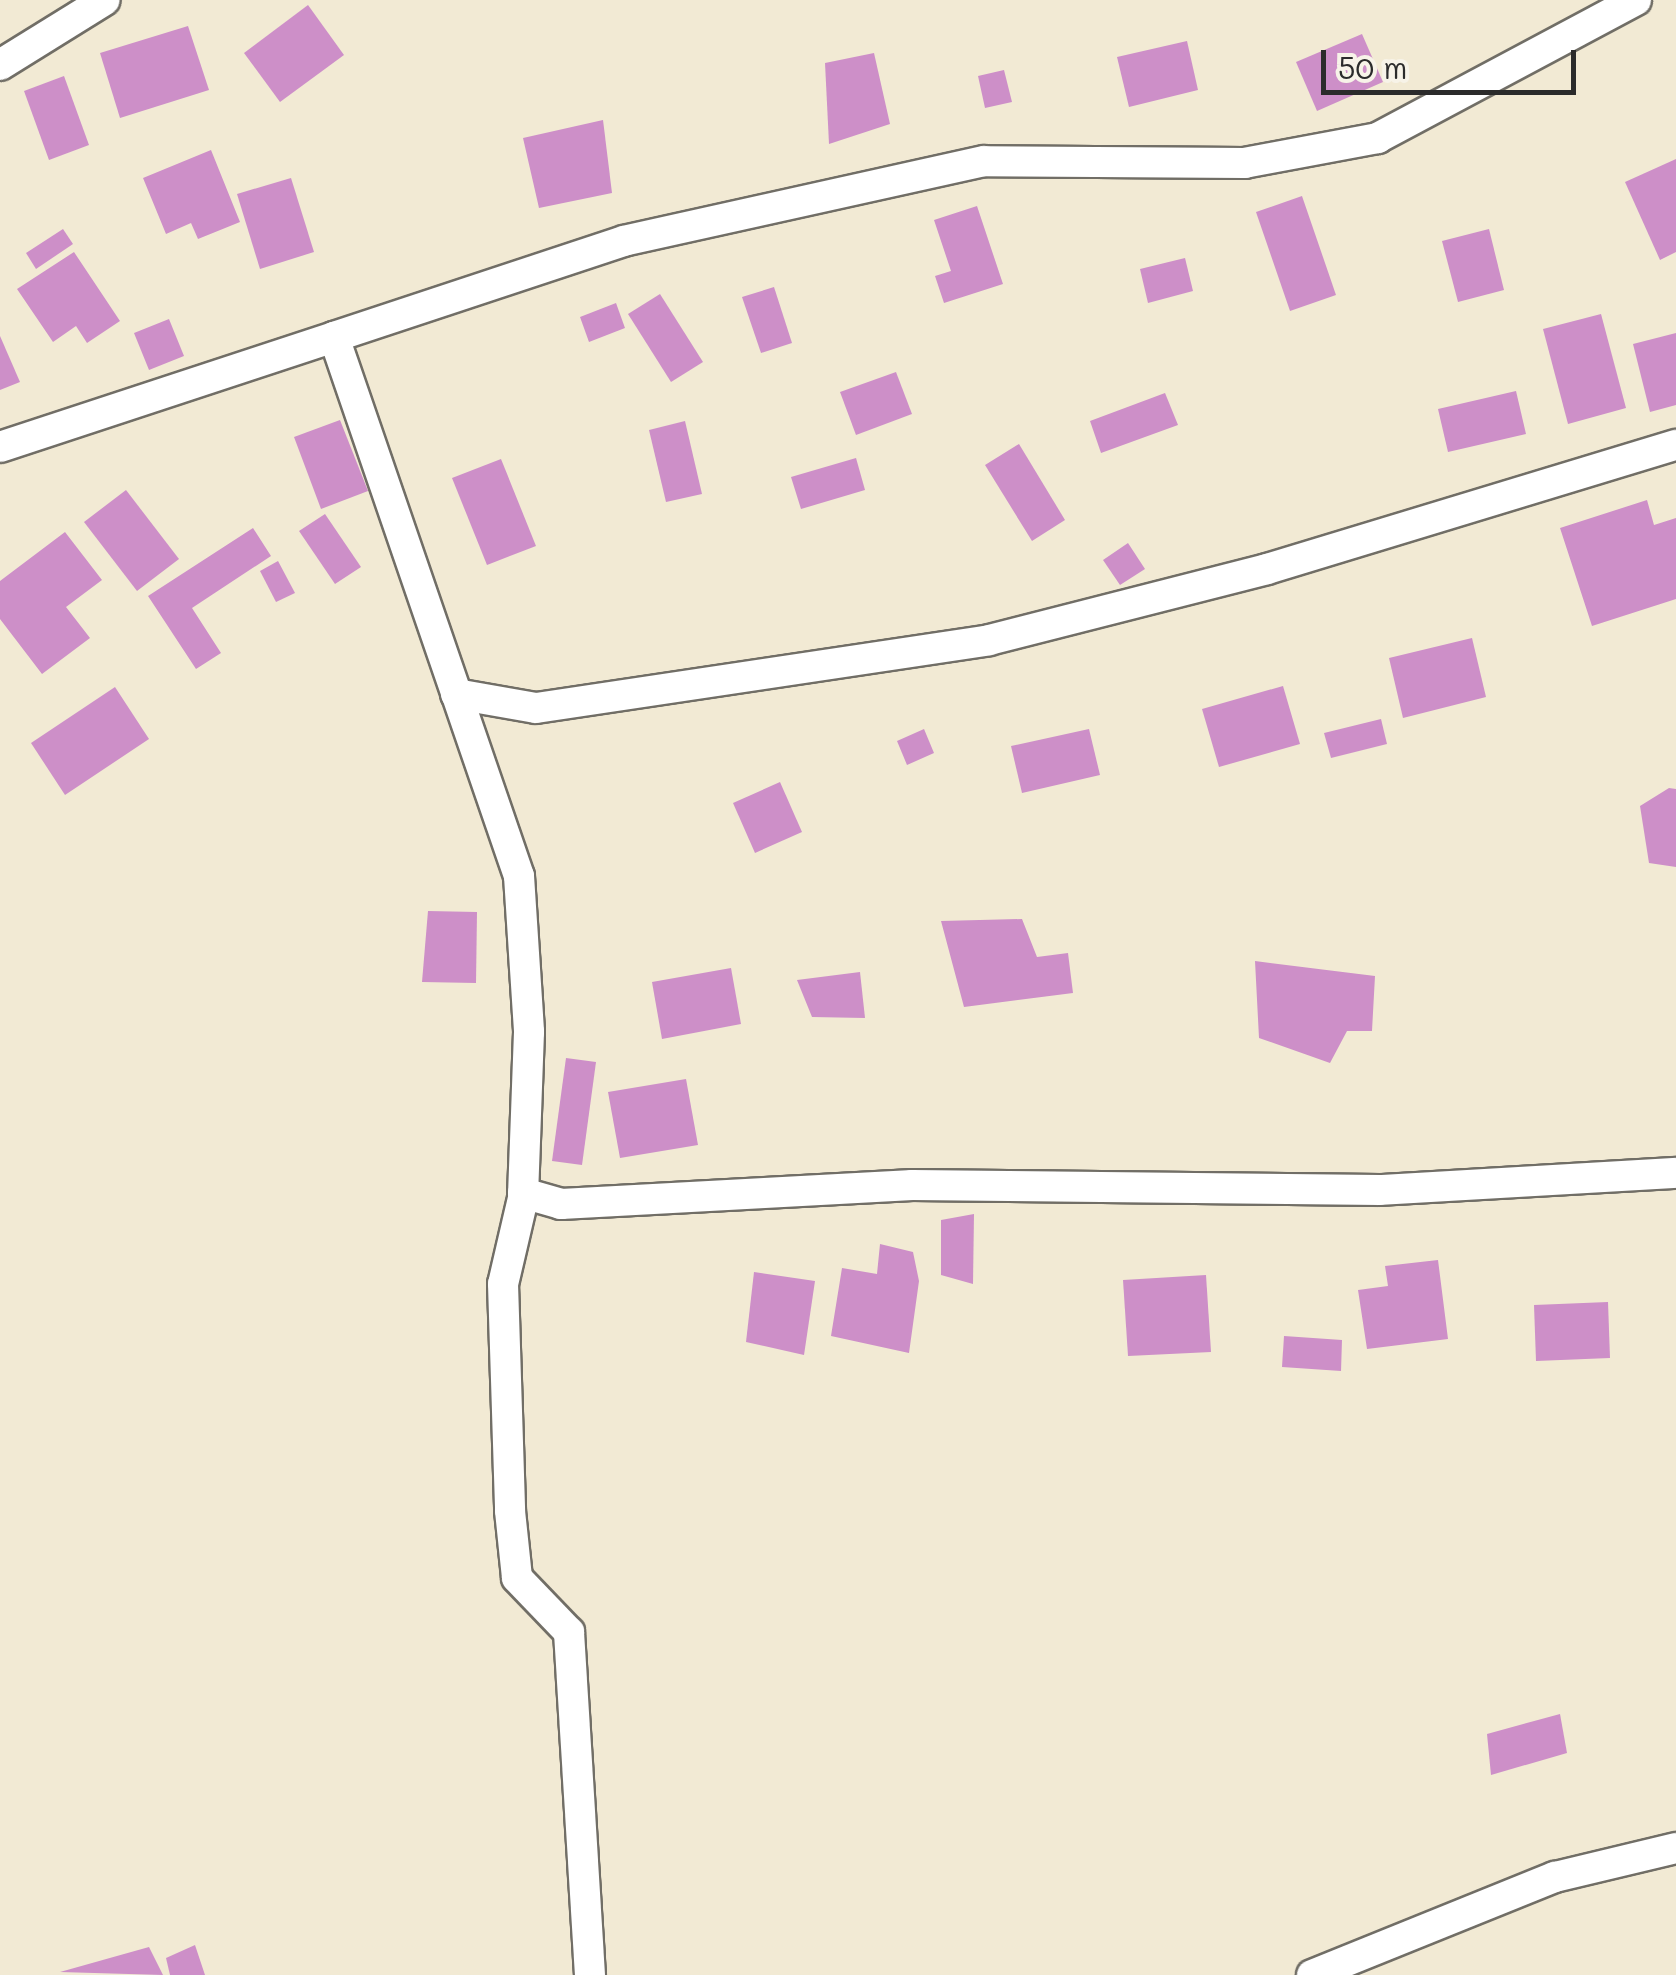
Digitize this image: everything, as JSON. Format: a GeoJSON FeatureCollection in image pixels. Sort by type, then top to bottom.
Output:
{"type":"FeatureCollection","features":[{"type":"Feature","properties":{"kind":"street"},"geometry":{"type":"LineString","coordinates":[[0,65],[105,0]]}},
{"type":"Feature","properties":{"kind":"street"},"geometry":{"type":"LineString","coordinates":[[0,447],[624,241],[984,161],[1245,163],[1378,138],[1636,0]]}},
{"type":"Feature","properties":{"kind":"street"},"geometry":{"type":"LineString","coordinates":[[334,337],[519,876],[529,1032],[524,1194],[503,1284],[510,1511],[517,1578],[569,1632],[590,1975]]}},
{"type":"Feature","properties":{"kind":"street"},"geometry":{"type":"LineString","coordinates":[[456,694],[536,708],[989,640],[1267,569],[1676,445]]}},
{"type":"Feature","properties":{"kind":"street"},"geometry":{"type":"LineString","coordinates":[[524,1194],[561,1204],[912,1185],[1380,1190],[1676,1173]]}},
{"type":"Feature","properties":{"kind":"street"},"geometry":{"type":"LineString","coordinates":[[1312,1975],[1555,1877],[1674,1859]]}},
{"type":"Feature","properties":{"kind":"building"},"geometry":{"type":"Polygon","coordinates":[[[308,5],[344,55],[280,102],[244,53],[308,5]]]}},
{"type":"Feature","properties":{"kind":"building"},"geometry":{"type":"Polygon","coordinates":[[[188,26],[209,90],[120,118],[100,53],[188,26]]]}},
{"type":"Feature","properties":{"kind":"building"},"geometry":{"type":"Polygon","coordinates":[[[1362,34],[1383,82],[1317,111],[1296,62],[1362,34]]]}},
{"type":"Feature","properties":{"kind":"building"},"geometry":{"type":"Polygon","coordinates":[[[1187,41],[1198,90],[1129,107],[1117,57],[1187,41]]]}},
{"type":"Feature","properties":{"kind":"building"},"geometry":{"type":"Polygon","coordinates":[[[874,53],[890,124],[829,144],[825,63],[874,53]]]}},
{"type":"Feature","properties":{"kind":"building"},"geometry":{"type":"Polygon","coordinates":[[[1004,70],[1012,102],[985,108],[978,76],[1004,70]]]}},
{"type":"Feature","properties":{"kind":"building"},"geometry":{"type":"Polygon","coordinates":[[[64,76],[89,145],[49,160],[24,91],[64,76]]]}},
{"type":"Feature","properties":{"kind":"building"},"geometry":{"type":"Polygon","coordinates":[[[603,120],[612,193],[539,208],[523,138],[603,120]]]}},
{"type":"Feature","properties":{"kind":"building"},"geometry":{"type":"Polygon","coordinates":[[[211,150],[240,222],[198,239],[191,223],[166,234],[143,178],[211,150]]]}},
{"type":"Feature","properties":{"kind":"building"},"geometry":{"type":"Polygon","coordinates":[[[1676,159],[1676,252],[1660,260],[1625,182],[1676,159]]]}},
{"type":"Feature","properties":{"kind":"building"},"geometry":{"type":"Polygon","coordinates":[[[291,178],[314,252],[260,269],[237,194],[291,178]]]}},
{"type":"Feature","properties":{"kind":"building"},"geometry":{"type":"Polygon","coordinates":[[[1302,196],[1336,295],[1290,311],[1256,212],[1302,196]]]}},
{"type":"Feature","properties":{"kind":"building"},"geometry":{"type":"Polygon","coordinates":[[[977,206],[1003,284],[944,303],[935,276],[951,271],[934,220],[977,206]]]}},
{"type":"Feature","properties":{"kind":"building"},"geometry":{"type":"Polygon","coordinates":[[[63,229],[73,244],[36,269],[26,253],[63,229]]]}},
{"type":"Feature","properties":{"kind":"building"},"geometry":{"type":"Polygon","coordinates":[[[1489,229],[1504,290],[1458,302],[1442,241],[1489,229]]]}},
{"type":"Feature","properties":{"kind":"building"},"geometry":{"type":"Polygon","coordinates":[[[74,252],[120,321],[87,343],[76,326],[53,342],[17,289],[74,252]]]}},
{"type":"Feature","properties":{"kind":"building"},"geometry":{"type":"Polygon","coordinates":[[[1185,258],[1193,291],[1148,303],[1140,269],[1185,258]]]}},
{"type":"Feature","properties":{"kind":"building"},"geometry":{"type":"Polygon","coordinates":[[[774,287],[792,343],[761,353],[742,297],[774,287]]]}},
{"type":"Feature","properties":{"kind":"building"},"geometry":{"type":"Polygon","coordinates":[[[660,294],[703,362],[671,382],[628,314],[660,294]]]}},
{"type":"Feature","properties":{"kind":"building"},"geometry":{"type":"Polygon","coordinates":[[[616,303],[625,328],[589,342],[580,317],[616,303]]]}},
{"type":"Feature","properties":{"kind":"building"},"geometry":{"type":"Polygon","coordinates":[[[1601,314],[1626,408],[1568,424],[1543,329],[1601,314]]]}},
{"type":"Feature","properties":{"kind":"building"},"geometry":{"type":"Polygon","coordinates":[[[169,319],[184,356],[149,370],[134,333],[169,319]]]}},
{"type":"Feature","properties":{"kind":"building"},"geometry":{"type":"Polygon","coordinates":[[[1676,333],[1676,405],[1650,412],[1633,344],[1676,333]]]}},
{"type":"Feature","properties":{"kind":"building"},"geometry":{"type":"Polygon","coordinates":[[[0,336],[20,382],[0,390],[0,336]]]}},
{"type":"Feature","properties":{"kind":"building"},"geometry":{"type":"Polygon","coordinates":[[[896,372],[912,414],[856,435],[840,392],[896,372]]]}},
{"type":"Feature","properties":{"kind":"building"},"geometry":{"type":"Polygon","coordinates":[[[1516,391],[1526,434],[1448,452],[1438,409],[1516,391]]]}},
{"type":"Feature","properties":{"kind":"building"},"geometry":{"type":"Polygon","coordinates":[[[1165,393],[1178,425],[1101,453],[1090,421],[1165,393]]]}},
{"type":"Feature","properties":{"kind":"building"},"geometry":{"type":"Polygon","coordinates":[[[340,420],[368,491],[321,509],[294,437],[340,420]]]}},
{"type":"Feature","properties":{"kind":"building"},"geometry":{"type":"Polygon","coordinates":[[[685,421],[702,494],[666,502],[649,430],[685,421]]]}},
{"type":"Feature","properties":{"kind":"building"},"geometry":{"type":"Polygon","coordinates":[[[1019,444],[1065,520],[1032,541],[985,465],[1019,444]]]}},
{"type":"Feature","properties":{"kind":"building"},"geometry":{"type":"Polygon","coordinates":[[[856,458],[865,490],[801,509],[791,477],[856,458]]]}},
{"type":"Feature","properties":{"kind":"building"},"geometry":{"type":"Polygon","coordinates":[[[501,459],[536,546],[487,565],[452,478],[501,459]]]}},
{"type":"Feature","properties":{"kind":"building"},"geometry":{"type":"Polygon","coordinates":[[[126,490],[179,559],[137,591],[84,522],[126,490]]]}},
{"type":"Feature","properties":{"kind":"building"},"geometry":{"type":"Polygon","coordinates":[[[1647,500],[1654,525],[1676,518],[1676,599],[1592,626],[1560,528],[1647,500]]]}},
{"type":"Feature","properties":{"kind":"building"},"geometry":{"type":"Polygon","coordinates":[[[325,514],[361,567],[335,584],[299,531],[325,514]]]}},
{"type":"Feature","properties":{"kind":"building"},"geometry":{"type":"Polygon","coordinates":[[[253,528],[271,556],[192,608],[221,653],[196,669],[148,596],[253,528]]]}},
{"type":"Feature","properties":{"kind":"building"},"geometry":{"type":"Polygon","coordinates":[[[65,532],[102,580],[66,607],[90,638],[42,674],[0,619],[0,581],[65,532]]]}},
{"type":"Feature","properties":{"kind":"building"},"geometry":{"type":"Polygon","coordinates":[[[1128,543],[1145,569],[1120,585],[1103,560],[1128,543]]]}},
{"type":"Feature","properties":{"kind":"building"},"geometry":{"type":"Polygon","coordinates":[[[278,561],[295,593],[276,602],[260,571],[278,561]]]}},
{"type":"Feature","properties":{"kind":"building"},"geometry":{"type":"Polygon","coordinates":[[[1472,638],[1486,697],[1403,718],[1389,658],[1472,638]]]}},
{"type":"Feature","properties":{"kind":"building"},"geometry":{"type":"Polygon","coordinates":[[[1283,686],[1300,744],[1219,767],[1202,709],[1283,686]]]}},
{"type":"Feature","properties":{"kind":"building"},"geometry":{"type":"Polygon","coordinates":[[[115,687],[149,739],[65,795],[31,743],[115,687]]]}},
{"type":"Feature","properties":{"kind":"building"},"geometry":{"type":"Polygon","coordinates":[[[1381,719],[1387,744],[1331,758],[1324,733],[1381,719]]]}},
{"type":"Feature","properties":{"kind":"building"},"geometry":{"type":"Polygon","coordinates":[[[924,729],[934,753],[907,765],[897,741],[924,729]]]}},
{"type":"Feature","properties":{"kind":"building"},"geometry":{"type":"Polygon","coordinates":[[[1089,729],[1100,775],[1022,793],[1011,746],[1089,729]]]}},
{"type":"Feature","properties":{"kind":"building"},"geometry":{"type":"Polygon","coordinates":[[[780,782],[802,832],[755,853],[733,803],[780,782]]]}},
{"type":"Feature","properties":{"kind":"building"},"geometry":{"type":"Polygon","coordinates":[[[1669,788],[1676,789],[1676,867],[1649,863],[1640,806],[1669,788]]]}},
{"type":"Feature","properties":{"kind":"building"},"geometry":{"type":"Polygon","coordinates":[[[428,911],[477,912],[476,983],[422,982],[428,911]]]}},
{"type":"Feature","properties":{"kind":"building"},"geometry":{"type":"Polygon","coordinates":[[[1022,919],[1037,957],[1068,953],[1073,993],[964,1007],[941,921],[1022,919]]]}},
{"type":"Feature","properties":{"kind":"building"},"geometry":{"type":"Polygon","coordinates":[[[1255,961],[1375,976],[1372,1031],[1347,1031],[1330,1063],[1259,1038],[1255,961]]]}},
{"type":"Feature","properties":{"kind":"building"},"geometry":{"type":"Polygon","coordinates":[[[731,968],[741,1024],[662,1039],[652,982],[731,968]]]}},
{"type":"Feature","properties":{"kind":"building"},"geometry":{"type":"Polygon","coordinates":[[[860,972],[865,1018],[812,1017],[797,980],[860,972]]]}},
{"type":"Feature","properties":{"kind":"building"},"geometry":{"type":"Polygon","coordinates":[[[566,1058],[596,1062],[582,1165],[552,1161],[566,1058]]]}},
{"type":"Feature","properties":{"kind":"building"},"geometry":{"type":"Polygon","coordinates":[[[686,1079],[698,1145],[620,1158],[608,1092],[686,1079]]]}},
{"type":"Feature","properties":{"kind":"building"},"geometry":{"type":"Polygon","coordinates":[[[974,1214],[973,1284],[941,1275],[941,1220],[974,1214]]]}},
{"type":"Feature","properties":{"kind":"building"},"geometry":{"type":"Polygon","coordinates":[[[880,1244],[913,1252],[919,1281],[909,1353],[831,1336],[842,1268],[877,1274],[880,1244]]]}},
{"type":"Feature","properties":{"kind":"building"},"geometry":{"type":"Polygon","coordinates":[[[1438,1260],[1448,1339],[1367,1349],[1358,1290],[1388,1286],[1385,1266],[1438,1260]]]}},
{"type":"Feature","properties":{"kind":"building"},"geometry":{"type":"Polygon","coordinates":[[[754,1272],[815,1281],[804,1355],[746,1342],[754,1272]]]}},
{"type":"Feature","properties":{"kind":"building"},"geometry":{"type":"Polygon","coordinates":[[[1206,1275],[1211,1352],[1128,1356],[1123,1280],[1206,1275]]]}},
{"type":"Feature","properties":{"kind":"building"},"geometry":{"type":"Polygon","coordinates":[[[1608,1302],[1610,1358],[1536,1361],[1534,1305],[1608,1302]]]}},
{"type":"Feature","properties":{"kind":"building"},"geometry":{"type":"Polygon","coordinates":[[[1284,1336],[1342,1340],[1341,1371],[1282,1367],[1284,1336]]]}},
{"type":"Feature","properties":{"kind":"building"},"geometry":{"type":"Polygon","coordinates":[[[1560,1714],[1567,1753],[1491,1775],[1487,1734],[1560,1714]]]}},
{"type":"Feature","properties":{"kind":"building"},"geometry":{"type":"Polygon","coordinates":[[[195,1945],[205,1975],[170,1975],[166,1958],[195,1945]]]}},
{"type":"Feature","properties":{"kind":"building"},"geometry":{"type":"Polygon","coordinates":[[[149,1947],[163,1975],[60,1972],[149,1947]]]}}]}
